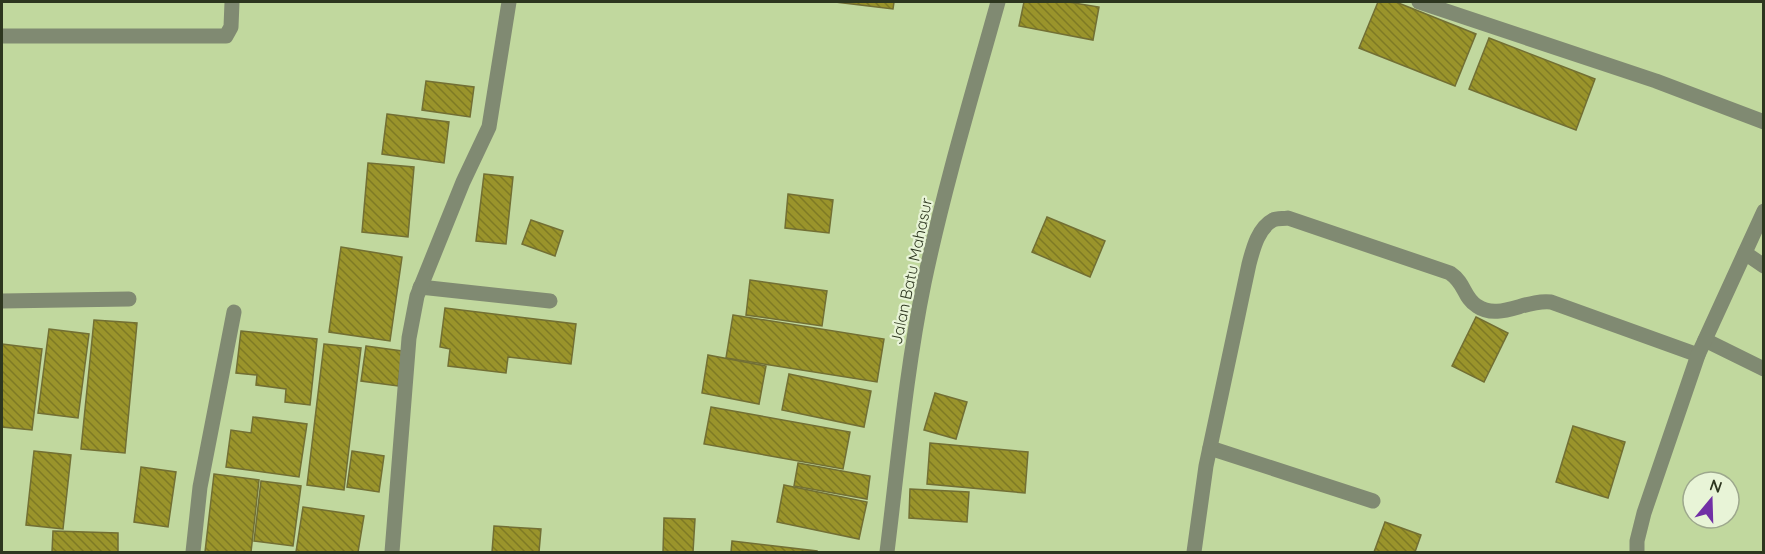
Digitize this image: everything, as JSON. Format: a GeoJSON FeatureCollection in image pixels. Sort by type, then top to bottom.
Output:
{"type":"FeatureCollection","features":[{"type":"Feature","properties":{"kind":"street"},"geometry":{"type":"LineString","coordinates":[[2,36],[226,36],[231,27],[232,2]]}},
{"type":"Feature","properties":{"kind":"street"},"geometry":{"type":"LineString","coordinates":[[392,552],[409,338],[420,287],[458,192],[489,127],[509,2]]}},
{"type":"Feature","properties":{"kind":"street","name":"Jalan Batu Mahasur"},"geometry":{"type":"LineString","coordinates":[[887,552],[913,349],[924,284],[942,203],[998,2]]}},
{"type":"Feature","properties":{"kind":"street"},"geometry":{"type":"LineString","coordinates":[[1419,2],[1656,81],[1764,122]]}},
{"type":"Feature","properties":{"kind":"street"},"geometry":{"type":"LineString","coordinates":[[1637,552],[1637,541],[1644,513],[1698,355],[1764,211]]}},
{"type":"Feature","properties":{"kind":"street"},"geometry":{"type":"LineString","coordinates":[[1194,552],[1210,448],[1248,264],[1256,240],[1264,228],[1274,220],[1288,218],[1450,273],[1458,279],[1468,298],[1483,310],[1501,311],[1534,302],[1551,303],[1698,355]]}},
{"type":"Feature","properties":{"kind":"street"},"geometry":{"type":"LineString","coordinates":[[1745,253],[1764,266]]}},
{"type":"Feature","properties":{"kind":"street"},"geometry":{"type":"LineString","coordinates":[[420,287],[550,301]]}},
{"type":"Feature","properties":{"kind":"street"},"geometry":{"type":"LineString","coordinates":[[2,301],[129,299]]}},
{"type":"Feature","properties":{"kind":"street"},"geometry":{"type":"LineString","coordinates":[[193,552],[200,487],[234,312]]}},
{"type":"Feature","properties":{"kind":"street"},"geometry":{"type":"LineString","coordinates":[[1705,340],[1764,369]]}},
{"type":"Feature","properties":{"kind":"street"},"geometry":{"type":"LineString","coordinates":[[1210,448],[1373,501]]}},
{"type":"Feature","properties":{"kind":"building"},"geometry":{"type":"Polygon","coordinates":[[[835,2],[894,2],[893,9],[835,2]]]}},
{"type":"Feature","properties":{"kind":"building"},"geometry":{"type":"Polygon","coordinates":[[[1024,2],[1068,2],[1099,7],[1093,40],[1019,26],[1024,2]]]}},
{"type":"Feature","properties":{"kind":"building"},"geometry":{"type":"Polygon","coordinates":[[[1378,2],[1396,2],[1476,34],[1455,86],[1359,48],[1378,2]]]}},
{"type":"Feature","properties":{"kind":"building"},"geometry":{"type":"Polygon","coordinates":[[[1489,38],[1595,79],[1576,130],[1469,89],[1489,38]]]}},
{"type":"Feature","properties":{"kind":"building"},"geometry":{"type":"Polygon","coordinates":[[[426,81],[474,87],[470,117],[422,110],[426,81]]]}},
{"type":"Feature","properties":{"kind":"building"},"geometry":{"type":"Polygon","coordinates":[[[387,114],[449,122],[444,163],[382,154],[387,114]]]}},
{"type":"Feature","properties":{"kind":"building"},"geometry":{"type":"Polygon","coordinates":[[[368,163],[414,167],[408,237],[362,232],[368,163]]]}},
{"type":"Feature","properties":{"kind":"building"},"geometry":{"type":"Polygon","coordinates":[[[484,174],[513,177],[506,244],[476,241],[484,174]]]}},
{"type":"Feature","properties":{"kind":"building"},"geometry":{"type":"Polygon","coordinates":[[[788,194],[833,200],[829,233],[785,228],[788,194]]]}},
{"type":"Feature","properties":{"kind":"building"},"geometry":{"type":"Polygon","coordinates":[[[1047,217],[1105,241],[1090,277],[1032,252],[1047,217]]]}},
{"type":"Feature","properties":{"kind":"building"},"geometry":{"type":"Polygon","coordinates":[[[531,220],[563,231],[555,256],[522,244],[531,220]]]}},
{"type":"Feature","properties":{"kind":"building"},"geometry":{"type":"Polygon","coordinates":[[[341,247],[402,257],[390,341],[329,332],[341,247]]]}},
{"type":"Feature","properties":{"kind":"building"},"geometry":{"type":"Polygon","coordinates":[[[750,280],[827,291],[822,326],[746,315],[750,280]]]}},
{"type":"Feature","properties":{"kind":"building"},"geometry":{"type":"Polygon","coordinates":[[[445,308],[576,324],[571,364],[508,357],[506,373],[448,366],[450,349],[440,347],[445,308]]]}},
{"type":"Feature","properties":{"kind":"building"},"geometry":{"type":"Polygon","coordinates":[[[733,315],[884,339],[877,382],[726,358],[733,315]]]}},
{"type":"Feature","properties":{"kind":"building"},"geometry":{"type":"Polygon","coordinates":[[[1476,317],[1508,333],[1484,382],[1452,366],[1476,317]]]}},
{"type":"Feature","properties":{"kind":"building"},"geometry":{"type":"Polygon","coordinates":[[[94,320],[137,323],[125,453],[81,449],[94,320]]]}},
{"type":"Feature","properties":{"kind":"building"},"geometry":{"type":"Polygon","coordinates":[[[49,329],[89,334],[78,418],[38,413],[49,329]]]}},
{"type":"Feature","properties":{"kind":"building"},"geometry":{"type":"Polygon","coordinates":[[[241,331],[317,339],[310,405],[285,402],[286,389],[256,385],[257,375],[236,373],[241,331]]]}},
{"type":"Feature","properties":{"kind":"building"},"geometry":{"type":"Polygon","coordinates":[[[2,344],[42,349],[32,430],[2,427],[2,344]]]}},
{"type":"Feature","properties":{"kind":"building"},"geometry":{"type":"Polygon","coordinates":[[[324,344],[361,348],[344,490],[307,485],[324,344]]]}},
{"type":"Feature","properties":{"kind":"building"},"geometry":{"type":"Polygon","coordinates":[[[366,346],[402,351],[398,386],[361,381],[366,346]]]}},
{"type":"Feature","properties":{"kind":"building"},"geometry":{"type":"Polygon","coordinates":[[[708,355],[766,366],[759,404],[702,393],[708,355]]]}},
{"type":"Feature","properties":{"kind":"building"},"geometry":{"type":"Polygon","coordinates":[[[789,374],[871,391],[864,427],[782,410],[789,374]]]}},
{"type":"Feature","properties":{"kind":"building"},"geometry":{"type":"Polygon","coordinates":[[[935,393],[967,402],[956,439],[924,430],[935,393]]]}},
{"type":"Feature","properties":{"kind":"building"},"geometry":{"type":"Polygon","coordinates":[[[711,407],[850,432],[843,469],[704,444],[711,407]]]}},
{"type":"Feature","properties":{"kind":"building"},"geometry":{"type":"Polygon","coordinates":[[[253,417],[307,424],[299,477],[226,467],[231,430],[251,433],[253,417]]]}},
{"type":"Feature","properties":{"kind":"building"},"geometry":{"type":"Polygon","coordinates":[[[1573,426],[1625,442],[1608,498],[1556,482],[1573,426]]]}},
{"type":"Feature","properties":{"kind":"building"},"geometry":{"type":"Polygon","coordinates":[[[930,443],[1028,452],[1025,493],[927,484],[930,443]]]}},
{"type":"Feature","properties":{"kind":"building"},"geometry":{"type":"Polygon","coordinates":[[[34,451],[71,455],[63,529],[26,525],[34,451]]]}},
{"type":"Feature","properties":{"kind":"building"},"geometry":{"type":"Polygon","coordinates":[[[352,451],[384,456],[379,492],[347,487],[352,451]]]}},
{"type":"Feature","properties":{"kind":"building"},"geometry":{"type":"Polygon","coordinates":[[[798,463],[870,476],[867,499],[794,486],[798,463]]]}},
{"type":"Feature","properties":{"kind":"building"},"geometry":{"type":"Polygon","coordinates":[[[141,467],[176,472],[168,527],[134,522],[141,467]]]}},
{"type":"Feature","properties":{"kind":"building"},"geometry":{"type":"Polygon","coordinates":[[[214,474],[259,480],[251,552],[205,552],[214,474]]]}},
{"type":"Feature","properties":{"kind":"building"},"geometry":{"type":"Polygon","coordinates":[[[261,481],[301,486],[293,546],[254,541],[261,481]]]}},
{"type":"Feature","properties":{"kind":"building"},"geometry":{"type":"Polygon","coordinates":[[[784,485],[867,502],[859,539],[777,522],[784,485]]]}},
{"type":"Feature","properties":{"kind":"building"},"geometry":{"type":"Polygon","coordinates":[[[910,489],[969,492],[967,522],[909,518],[910,489]]]}},
{"type":"Feature","properties":{"kind":"building"},"geometry":{"type":"Polygon","coordinates":[[[303,507],[364,516],[358,552],[296,552],[303,507]]]}},
{"type":"Feature","properties":{"kind":"building"},"geometry":{"type":"Polygon","coordinates":[[[664,518],[695,519],[693,552],[663,552],[664,518]]]}},
{"type":"Feature","properties":{"kind":"building"},"geometry":{"type":"Polygon","coordinates":[[[1385,522],[1421,535],[1415,552],[1374,552],[1385,522]]]}},
{"type":"Feature","properties":{"kind":"building"},"geometry":{"type":"Polygon","coordinates":[[[494,526],[541,529],[539,552],[492,552],[494,526]]]}},
{"type":"Feature","properties":{"kind":"building"},"geometry":{"type":"Polygon","coordinates":[[[53,531],[118,533],[118,552],[52,552],[53,531]]]}},
{"type":"Feature","properties":{"kind":"building"},"geometry":{"type":"Polygon","coordinates":[[[732,541],[817,551],[817,552],[731,552],[732,541]]]}}]}
